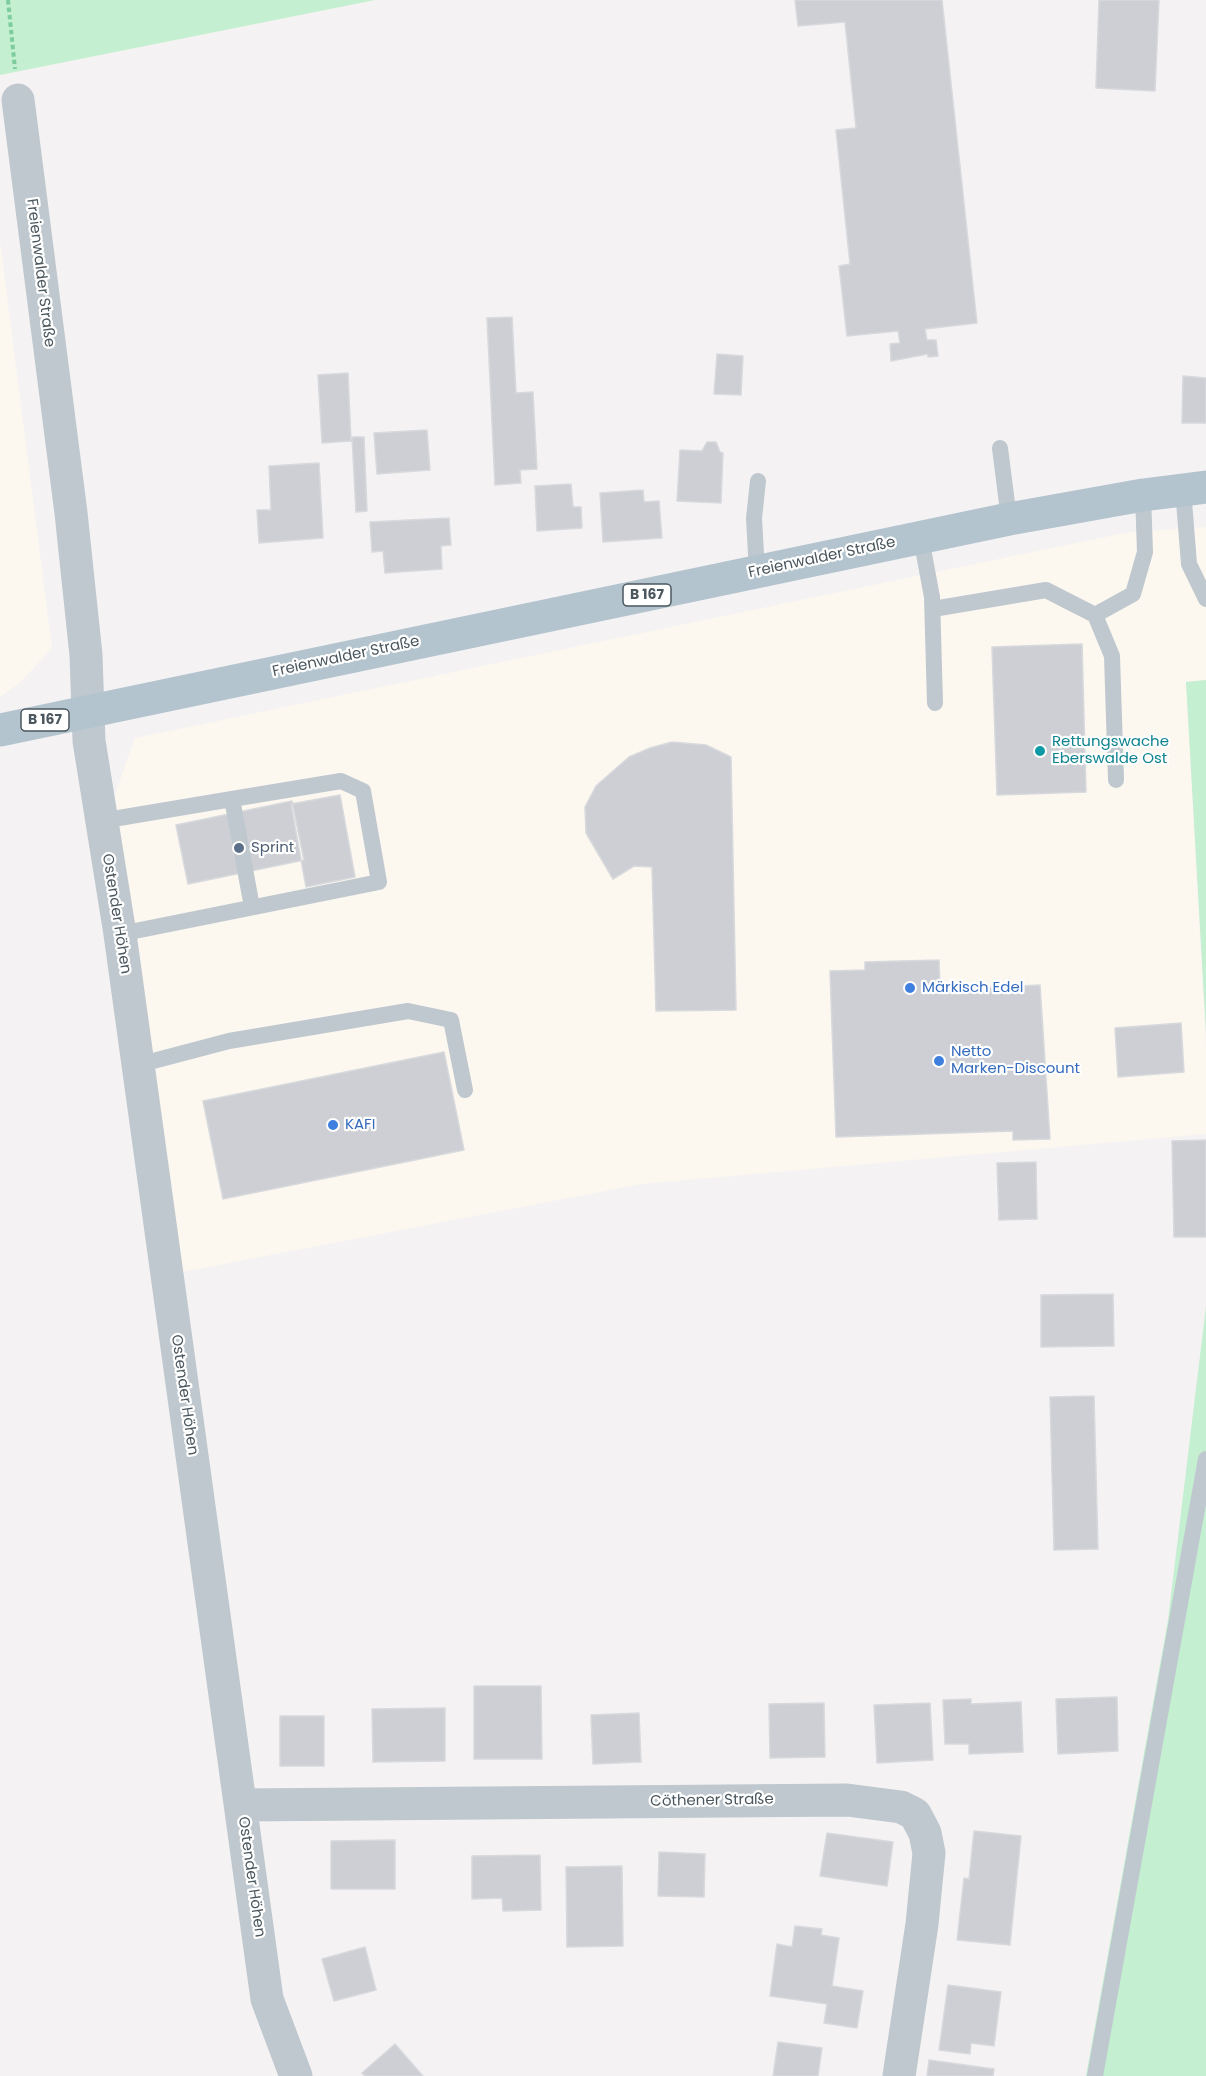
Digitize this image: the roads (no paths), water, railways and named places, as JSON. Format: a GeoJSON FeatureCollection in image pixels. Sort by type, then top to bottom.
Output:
{"type":"FeatureCollection","features":[{"type":"Feature","properties":{"kind":"main road","name":"Freienwalder Straße"},"geometry":{"type":"LineString","coordinates":[[90,710],[1009,519],[1195,488]]}},
{"type":"Feature","properties":{"kind":"main road","name":"B 167"},"geometry":{"type":"LineString","coordinates":[[0,730],[90,710]]}},
{"type":"Feature","properties":{"kind":"street","name":"Freienwalder Straße"},"geometry":{"type":"LineString","coordinates":[[18,100],[71,513],[90,710]]}},
{"type":"Feature","properties":{"kind":"street","name":"Ostender Höhen"},"geometry":{"type":"LineString","coordinates":[[90,710],[89,741],[120,934],[267,1998],[296,2076]]}},
{"type":"Feature","properties":{"kind":"street","name":"Cöthener Straße"},"geometry":{"type":"LineString","coordinates":[[241,1805],[847,1800],[901,1807],[915,1814],[925,1833],[928,1853],[922,1924],[899,2076]]}},
{"type":"Feature","properties":{"kind":"lane"},"geometry":{"type":"LineString","coordinates":[[1000,448],[1009,519]]}},
{"type":"Feature","properties":{"kind":"lane"},"geometry":{"type":"LineString","coordinates":[[757,572],[754,518],[758,481]]}},
{"type":"Feature","properties":{"kind":"lane"},"geometry":{"type":"LineString","coordinates":[[1195,488],[1189,564],[1206,599]]}},
{"type":"Feature","properties":{"kind":"lane"},"geometry":{"type":"LineString","coordinates":[[1095,615],[1133,594],[1145,552],[1143,495]]}},
{"type":"Feature","properties":{"kind":"lane"},"geometry":{"type":"LineString","coordinates":[[921,538],[933,609],[935,703]]}},
{"type":"Feature","properties":{"kind":"lane"},"geometry":{"type":"LineString","coordinates":[[933,609],[1046,590],[1095,615],[1112,656],[1116,780]]}},
{"type":"Feature","properties":{"kind":"lane"},"geometry":{"type":"LineString","coordinates":[[101,821],[341,781],[363,791],[379,882],[120,934]]}},
{"type":"Feature","properties":{"kind":"lane"},"geometry":{"type":"LineString","coordinates":[[232,799],[252,907]]}},
{"type":"Feature","properties":{"kind":"lane"},"geometry":{"type":"LineString","coordinates":[[138,1065],[229,1041],[408,1011],[451,1020],[465,1090]]}},
{"type":"Feature","properties":{"kind":"lane"},"geometry":{"type":"LineString","coordinates":[[1095,2076],[1206,1459]]}},
{"type":"Feature","properties":{"kind":"place","name":"Rettungswache Eberswalde Ost"},"geometry":{"type":"Point","coordinates":[1040,751]}},
{"type":"Feature","properties":{"kind":"place","name":"Sprint"},"geometry":{"type":"Point","coordinates":[239,848]}},
{"type":"Feature","properties":{"kind":"place","name":"Märkisch Edel"},"geometry":{"type":"Point","coordinates":[910,988]}},
{"type":"Feature","properties":{"kind":"place","name":"Netto Marken-Discount"},"geometry":{"type":"Point","coordinates":[939,1061]}},
{"type":"Feature","properties":{"kind":"place","name":"KAFI"},"geometry":{"type":"Point","coordinates":[333,1125]}}]}
